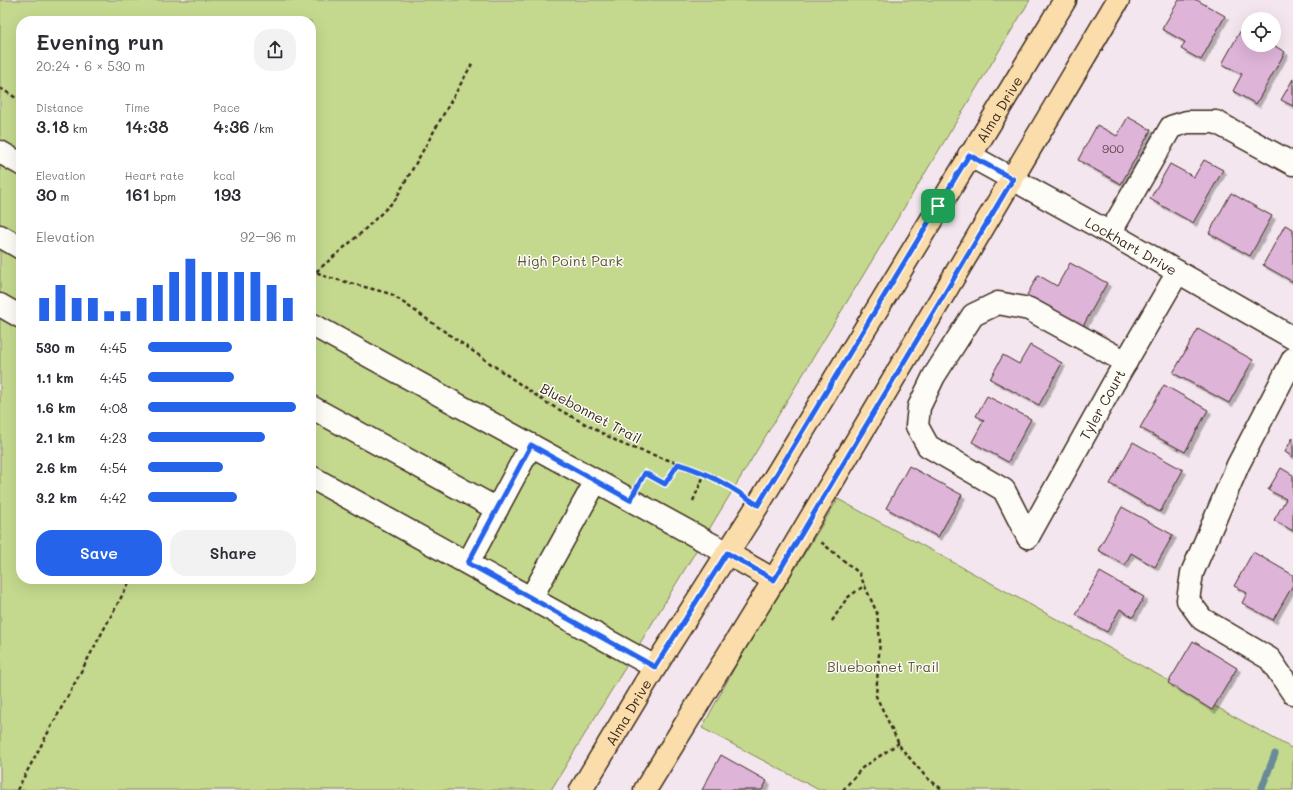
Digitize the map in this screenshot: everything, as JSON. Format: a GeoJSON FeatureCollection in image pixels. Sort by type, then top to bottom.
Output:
{"type":"FeatureCollection","features":[{"type":"Feature","properties":{"kind":"main road","name":"Alma Drive"},"geometry":{"type":"LineString","coordinates":[[581,790],[655,667],[758,505],[969,155],[1065,0]]}},
{"type":"Feature","properties":{"kind":"main road"},"geometry":{"type":"LineString","coordinates":[[645,790],[774,580],[1118,0]]}},
{"type":"Feature","properties":{"kind":"main road"},"geometry":{"type":"LineString","coordinates":[[727,553],[774,580]]}},
{"type":"Feature","properties":{"kind":"street"},"geometry":{"type":"LineString","coordinates":[[1110,233],[1171,127],[1187,122],[1216,122],[1293,164]]}},
{"type":"Feature","properties":{"kind":"street"},"geometry":{"type":"LineString","coordinates":[[0,152],[16,161]]}},
{"type":"Feature","properties":{"kind":"street","name":"Lockhart Drive"},"geometry":{"type":"LineString","coordinates":[[969,155],[1110,233],[1293,338]]}},
{"type":"Feature","properties":{"kind":"street"},"geometry":{"type":"LineString","coordinates":[[0,236],[16,245]]}},
{"type":"Feature","properties":{"kind":"street","name":"Tyler Court"},"geometry":{"type":"LineString","coordinates":[[1126,362],[1029,309],[998,303],[973,315],[934,376],[919,407],[917,426],[928,446],[1004,490],[1028,537],[1178,272]]}},
{"type":"Feature","properties":{"kind":"street"},"geometry":{"type":"LineString","coordinates":[[0,305],[16,314]]}},
{"type":"Feature","properties":{"kind":"street"},"geometry":{"type":"LineString","coordinates":[[316,327],[727,553]]}},
{"type":"Feature","properties":{"kind":"street"},"geometry":{"type":"LineString","coordinates":[[1293,359],[1238,465],[1192,574],[1188,600],[1202,619],[1270,659],[1293,692]]}},
{"type":"Feature","properties":{"kind":"street"},"geometry":{"type":"LineString","coordinates":[[316,410],[498,510]]}},
{"type":"Feature","properties":{"kind":"street"},"geometry":{"type":"LineString","coordinates":[[468,563],[498,510],[531,445]]}},
{"type":"Feature","properties":{"kind":"street"},"geometry":{"type":"LineString","coordinates":[[316,480],[655,667]]}},
{"type":"Feature","properties":{"kind":"street"},"geometry":{"type":"LineString","coordinates":[[531,598],[596,481]]}},
{"type":"Feature","properties":{"kind":"path"},"geometry":{"type":"LineString","coordinates":[[316,272],[360,234],[395,200],[472,64]]}},
{"type":"Feature","properties":{"kind":"path"},"geometry":{"type":"LineString","coordinates":[[0,88],[16,98]]}},
{"type":"Feature","properties":{"kind":"path","name":"Bluebonnet Trail"},"geometry":{"type":"LineString","coordinates":[[316,272],[324,276],[391,294],[547,403],[624,445],[705,473],[727,484],[758,505]]}},
{"type":"Feature","properties":{"kind":"path"},"geometry":{"type":"LineString","coordinates":[[630,500],[645,473],[665,484],[678,464]]}},
{"type":"Feature","properties":{"kind":"path"},"geometry":{"type":"LineString","coordinates":[[692,501],[705,473]]}},
{"type":"Feature","properties":{"kind":"path"},"geometry":{"type":"LineString","coordinates":[[803,531],[825,545],[859,573],[877,613],[880,640],[876,696],[899,743],[926,777],[943,790]]}},
{"type":"Feature","properties":{"kind":"path"},"geometry":{"type":"LineString","coordinates":[[17,790],[128,584]]}},
{"type":"Feature","properties":{"kind":"path"},"geometry":{"type":"LineString","coordinates":[[832,621],[847,598],[865,585]]}},
{"type":"Feature","properties":{"kind":"path"},"geometry":{"type":"LineString","coordinates":[[843,790],[862,768],[899,743]]}},
{"type":"Feature","properties":{"kind":"green space","name":"High Point Park"},"geometry":{"type":"Polygon","coordinates":[[[0,0],[1030,0],[551,790],[0,790],[0,0]]]}},
{"type":"Feature","properties":{"kind":"green space","name":"Bluebonnet Trail"},"geometry":{"type":"Polygon","coordinates":[[[838,499],[1293,749],[1293,790],[819,790],[702,728],[736,665],[838,499]]]}},
{"type":"Feature","properties":{"kind":"building"},"geometry":{"type":"Polygon","coordinates":[[[1179,0],[1197,0],[1225,16],[1201,60],[1181,49],[1185,42],[1162,29],[1179,0]]]}},
{"type":"Feature","properties":{"kind":"building"},"geometry":{"type":"Polygon","coordinates":[[[1241,30],[1241,52],[1281,52],[1281,50],[1285,52],[1256,104],[1233,91],[1242,74],[1222,64],[1241,30]]]}},
{"type":"Feature","properties":{"kind":"building"},"geometry":{"type":"Polygon","coordinates":[[[1293,79],[1293,106],[1281,100],[1293,79]]]}},
{"type":"Feature","properties":{"kind":"building"},"geometry":{"type":"Polygon","coordinates":[[[1128,117],[1151,130],[1121,184],[1078,160],[1097,125],[1117,136],[1128,117]]]}},
{"type":"Feature","properties":{"kind":"building"},"geometry":{"type":"Polygon","coordinates":[[[1204,160],[1223,170],[1193,223],[1150,199],[1170,164],[1194,177],[1204,160]]]}},
{"type":"Feature","properties":{"kind":"building"},"geometry":{"type":"Polygon","coordinates":[[[1231,193],[1272,216],[1250,256],[1209,233],[1231,193]]]}},
{"type":"Feature","properties":{"kind":"building"},"geometry":{"type":"Polygon","coordinates":[[[1285,225],[1293,229],[1293,282],[1263,265],[1285,225]]]}},
{"type":"Feature","properties":{"kind":"building"},"geometry":{"type":"Polygon","coordinates":[[[1070,263],[1107,283],[1083,326],[1027,295],[1038,275],[1057,286],[1070,263]]]}},
{"type":"Feature","properties":{"kind":"building"},"geometry":{"type":"Polygon","coordinates":[[[1198,329],[1253,360],[1229,403],[1173,373],[1198,329]]]}},
{"type":"Feature","properties":{"kind":"building"},"geometry":{"type":"Polygon","coordinates":[[[1030,345],[1062,363],[1039,405],[990,379],[1003,355],[1019,364],[1030,345]]]}},
{"type":"Feature","properties":{"kind":"building"},"geometry":{"type":"Polygon","coordinates":[[[1164,385],[1208,410],[1185,452],[1140,428],[1164,385]]]}},
{"type":"Feature","properties":{"kind":"building"},"geometry":{"type":"Polygon","coordinates":[[[987,396],[1031,419],[1008,462],[972,442],[984,420],[976,416],[987,396]]]}},
{"type":"Feature","properties":{"kind":"building"},"geometry":{"type":"Polygon","coordinates":[[[1293,437],[1293,457],[1285,452],[1293,437]]]}},
{"type":"Feature","properties":{"kind":"building"},"geometry":{"type":"Polygon","coordinates":[[[1133,442],[1183,470],[1160,512],[1110,484],[1133,442]]]}},
{"type":"Feature","properties":{"kind":"building"},"geometry":{"type":"Polygon","coordinates":[[[909,466],[962,495],[938,537],[886,508],[909,466]]]}},
{"type":"Feature","properties":{"kind":"building"},"geometry":{"type":"Polygon","coordinates":[[[1281,468],[1293,475],[1293,531],[1274,520],[1286,499],[1268,490],[1281,468]]]}},
{"type":"Feature","properties":{"kind":"building"},"geometry":{"type":"Polygon","coordinates":[[[1122,507],[1173,535],[1155,567],[1131,553],[1125,565],[1098,550],[1122,507]]]}},
{"type":"Feature","properties":{"kind":"building"},"geometry":{"type":"Polygon","coordinates":[[[1253,552],[1293,575],[1293,585],[1273,620],[1242,603],[1247,593],[1234,586],[1253,552]]]}},
{"type":"Feature","properties":{"kind":"building"},"geometry":{"type":"Polygon","coordinates":[[[1100,572],[1144,597],[1133,617],[1120,609],[1107,632],[1076,615],[1100,572]]]}},
{"type":"Feature","properties":{"kind":"building"},"geometry":{"type":"Polygon","coordinates":[[[1193,641],[1237,668],[1212,710],[1168,683],[1193,641]]]}},
{"type":"Feature","properties":{"kind":"building"},"geometry":{"type":"Polygon","coordinates":[[[721,755],[767,781],[762,790],[702,790],[721,755]]]}},
{"type":"Feature","properties":{"kind":"waterway"},"geometry":{"type":"LineString","coordinates":[[1261,790],[1275,754]]}},
{"type":"Feature","properties":{"kind":"route"},"geometry":{"type":"LineString","coordinates":[[969,155],[1013,179],[774,580],[727,553],[655,667],[468,563],[498,510],[531,445],[630,500],[645,473],[665,484],[678,464],[701,471],[727,484],[758,505],[938,206],[969,155]]}}]}
